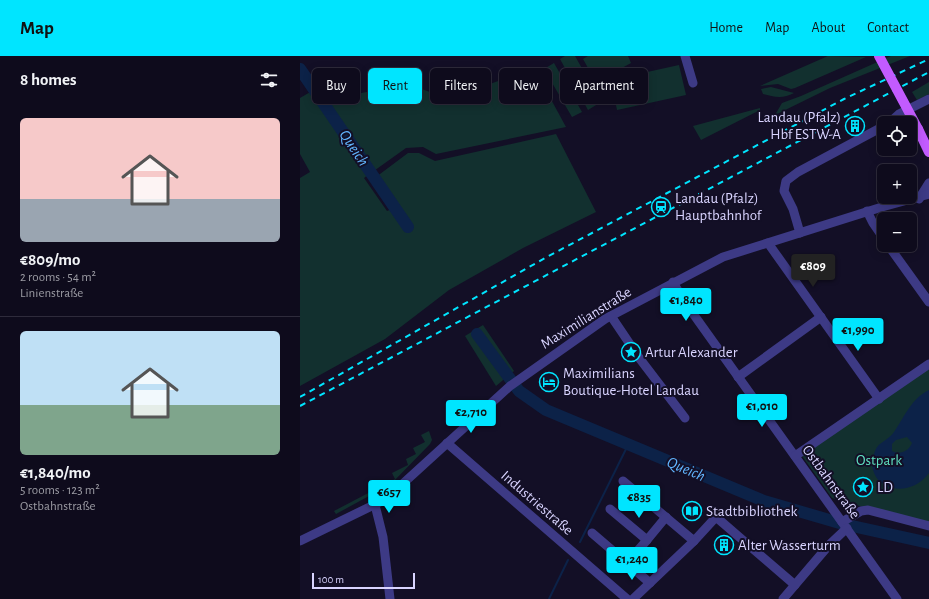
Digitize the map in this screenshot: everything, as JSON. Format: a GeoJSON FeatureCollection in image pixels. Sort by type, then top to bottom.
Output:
{"type":"FeatureCollection","features":[{"type":"Feature","properties":{"kind":"main road"},"geometry":{"type":"LineString","coordinates":[[879,56],[929,152]]}},
{"type":"Feature","properties":{"kind":"street"},"geometry":{"type":"LineString","coordinates":[[685,56],[693,83]]}},
{"type":"Feature","properties":{"kind":"street"},"geometry":{"type":"LineString","coordinates":[[897,116],[929,99]]}},
{"type":"Feature","properties":{"kind":"street"},"geometry":{"type":"LineString","coordinates":[[800,233],[793,209],[784,191],[784,184],[794,174],[877,130]]}},
{"type":"Feature","properties":{"kind":"street"},"geometry":{"type":"LineString","coordinates":[[929,183],[919,198],[929,201]]}},
{"type":"Feature","properties":{"kind":"street","name":"Maximilianstraße"},"geometry":{"type":"LineString","coordinates":[[300,541],[375,505],[404,484],[500,394],[521,377],[611,316],[673,282],[724,257],[867,211],[919,198],[929,194]]}},
{"type":"Feature","properties":{"kind":"street"},"geometry":{"type":"LineString","coordinates":[[867,211],[872,223],[877,230]]}},
{"type":"Feature","properties":{"kind":"street"},"geometry":{"type":"LineString","coordinates":[[768,243],[879,399]]}},
{"type":"Feature","properties":{"kind":"street"},"geometry":{"type":"LineString","coordinates":[[893,252],[929,302]]}},
{"type":"Feature","properties":{"kind":"street","name":"Ostbahnstraße"},"geometry":{"type":"LineString","coordinates":[[673,282],[684,301],[897,599]]}},
{"type":"Feature","properties":{"kind":"street"},"geometry":{"type":"LineString","coordinates":[[611,316],[685,418]]}},
{"type":"Feature","properties":{"kind":"street"},"geometry":{"type":"LineString","coordinates":[[738,377],[821,318]]}},
{"type":"Feature","properties":{"kind":"street"},"geometry":{"type":"LineString","coordinates":[[795,456],[929,364]]}},
{"type":"Feature","properties":{"kind":"street","name":"Industriestraße"},"geometry":{"type":"LineString","coordinates":[[447,443],[627,599]]}},
{"type":"Feature","properties":{"kind":"street"},"geometry":{"type":"LineString","coordinates":[[623,481],[694,541]]}},
{"type":"Feature","properties":{"kind":"street"},"geometry":{"type":"LineString","coordinates":[[375,505],[383,537],[390,599]]}},
{"type":"Feature","properties":{"kind":"street"},"geometry":{"type":"LineString","coordinates":[[610,509],[647,540]]}},
{"type":"Feature","properties":{"kind":"street"},"geometry":{"type":"LineString","coordinates":[[784,599],[844,525],[861,511],[868,510],[929,526]]}},
{"type":"Feature","properties":{"kind":"street"},"geometry":{"type":"LineString","coordinates":[[627,563],[666,517]]}},
{"type":"Feature","properties":{"kind":"street"},"geometry":{"type":"LineString","coordinates":[[627,599],[650,583],[694,541],[716,517],[795,585]]}},
{"type":"Feature","properties":{"kind":"street"},"geometry":{"type":"LineString","coordinates":[[592,533],[650,583]]}},
{"type":"Feature","properties":{"kind":"green space"},"geometry":{"type":"Polygon","coordinates":[[[565,56],[575,56],[582,68],[565,68],[560,59],[565,56]]]}},
{"type":"Feature","properties":{"kind":"green space"},"geometry":{"type":"Polygon","coordinates":[[[588,56],[628,56],[631,63],[622,68],[588,68],[583,59],[588,56]]]}},
{"type":"Feature","properties":{"kind":"green space"},"geometry":{"type":"Polygon","coordinates":[[[828,56],[866,57],[795,88],[791,89],[778,84],[760,86],[828,56]]]}},
{"type":"Feature","properties":{"kind":"green space"},"geometry":{"type":"Polygon","coordinates":[[[891,56],[910,56],[830,88],[775,115],[782,103],[891,56]]]}},
{"type":"Feature","properties":{"kind":"green space"},"geometry":{"type":"Polygon","coordinates":[[[554,63],[560,74],[560,96],[552,83],[552,68],[546,68],[554,63]]]}},
{"type":"Feature","properties":{"kind":"green space"},"geometry":{"type":"Polygon","coordinates":[[[679,65],[686,95],[648,103],[648,72],[679,65]]]}},
{"type":"Feature","properties":{"kind":"green space"},"geometry":{"type":"Polygon","coordinates":[[[499,81],[499,104],[552,104],[552,101],[566,127],[436,154],[423,147],[406,148],[364,178],[387,211],[397,207],[376,177],[408,153],[419,153],[435,161],[556,134],[596,212],[523,248],[449,290],[385,339],[300,386],[300,178],[310,172],[300,154],[300,98],[312,91],[312,104],[360,104],[360,93],[368,92],[368,104],[422,104],[422,89],[430,92],[430,104],[491,104],[491,84],[499,81]]]}},
{"type":"Feature","properties":{"kind":"green space"},"geometry":{"type":"Polygon","coordinates":[[[929,82],[929,94],[917,100],[912,92],[929,82]]]}},
{"type":"Feature","properties":{"kind":"green space"},"geometry":{"type":"Polygon","coordinates":[[[771,87],[794,93],[778,97],[763,94],[761,89],[771,87]]]}},
{"type":"Feature","properties":{"kind":"green space"},"geometry":{"type":"Polygon","coordinates":[[[564,104],[577,104],[582,112],[572,117],[564,104]]]}},
{"type":"Feature","properties":{"kind":"green space"},"geometry":{"type":"Polygon","coordinates":[[[585,104],[598,104],[588,110],[585,104]]]}},
{"type":"Feature","properties":{"kind":"green space"},"geometry":{"type":"Polygon","coordinates":[[[616,104],[645,104],[617,110],[616,104]]]}},
{"type":"Feature","properties":{"kind":"green space"},"geometry":{"type":"Polygon","coordinates":[[[760,108],[760,110],[701,140],[693,126],[760,108]]]}},
{"type":"Feature","properties":{"kind":"green space"},"geometry":{"type":"Polygon","coordinates":[[[483,325],[514,371],[496,386],[465,336],[483,325]]]}},
{"type":"Feature","properties":{"kind":"green space","name":"Ostpark"},"geometry":{"type":"Polygon","coordinates":[[[929,368],[929,526],[832,498],[800,453],[929,368]]]}},
{"type":"Feature","properties":{"kind":"green space"},"geometry":{"type":"Polygon","coordinates":[[[429,431],[432,440],[430,444],[391,484],[336,514],[334,511],[395,479],[392,473],[408,465],[406,459],[416,454],[413,448],[425,442],[421,435],[429,431]]]}},
{"type":"Feature","properties":{"kind":"water"},"geometry":{"type":"Polygon","coordinates":[[[929,390],[929,473],[920,482],[909,487],[899,489],[888,487],[880,482],[874,474],[872,464],[876,448],[892,435],[909,408],[917,398],[929,390]],[[907,437],[896,440],[892,444],[892,451],[898,453],[904,452],[912,443],[907,437]]]}},
{"type":"Feature","properties":{"kind":"waterway","name":"Queich"},"geometry":{"type":"LineString","coordinates":[[300,69],[408,227]]}},
{"type":"Feature","properties":{"kind":"waterway","name":"Queich"},"geometry":{"type":"LineString","coordinates":[[477,334],[519,391],[546,410],[764,501],[843,524],[929,543]]}},
{"type":"Feature","properties":{"kind":"waterway"},"geometry":{"type":"LineString","coordinates":[[580,542],[628,445]]}},
{"type":"Feature","properties":{"kind":"waterway"},"geometry":{"type":"LineString","coordinates":[[549,599],[568,560]]}},
{"type":"Feature","properties":{"kind":"railway"},"geometry":{"type":"LineString","coordinates":[[300,397],[545,258],[844,99],[929,59]]}},
{"type":"Feature","properties":{"kind":"railway"},"geometry":{"type":"LineString","coordinates":[[300,406],[929,72]]}},
{"type":"Feature","properties":{"kind":"place","name":"Landau (Pfalz) Hbf ESTW-A"},"geometry":{"type":"Point","coordinates":[855,126]}},
{"type":"Feature","properties":{"kind":"place","name":"Landau (Pfalz) Hauptbahnhof"},"geometry":{"type":"Point","coordinates":[661,207]}},
{"type":"Feature","properties":{"kind":"place","name":"Artur Alexander"},"geometry":{"type":"Point","coordinates":[631,352]}},
{"type":"Feature","properties":{"kind":"place","name":"Maximilians Boutique-Hotel Landau"},"geometry":{"type":"Point","coordinates":[549,382]}},
{"type":"Feature","properties":{"kind":"place","name":"LD"},"geometry":{"type":"Point","coordinates":[863,487]}},
{"type":"Feature","properties":{"kind":"place","name":"Stadtbibliothek"},"geometry":{"type":"Point","coordinates":[692,511]}},
{"type":"Feature","properties":{"kind":"place","name":"Alter Wasserturm"},"geometry":{"type":"Point","coordinates":[724,545]}}]}
